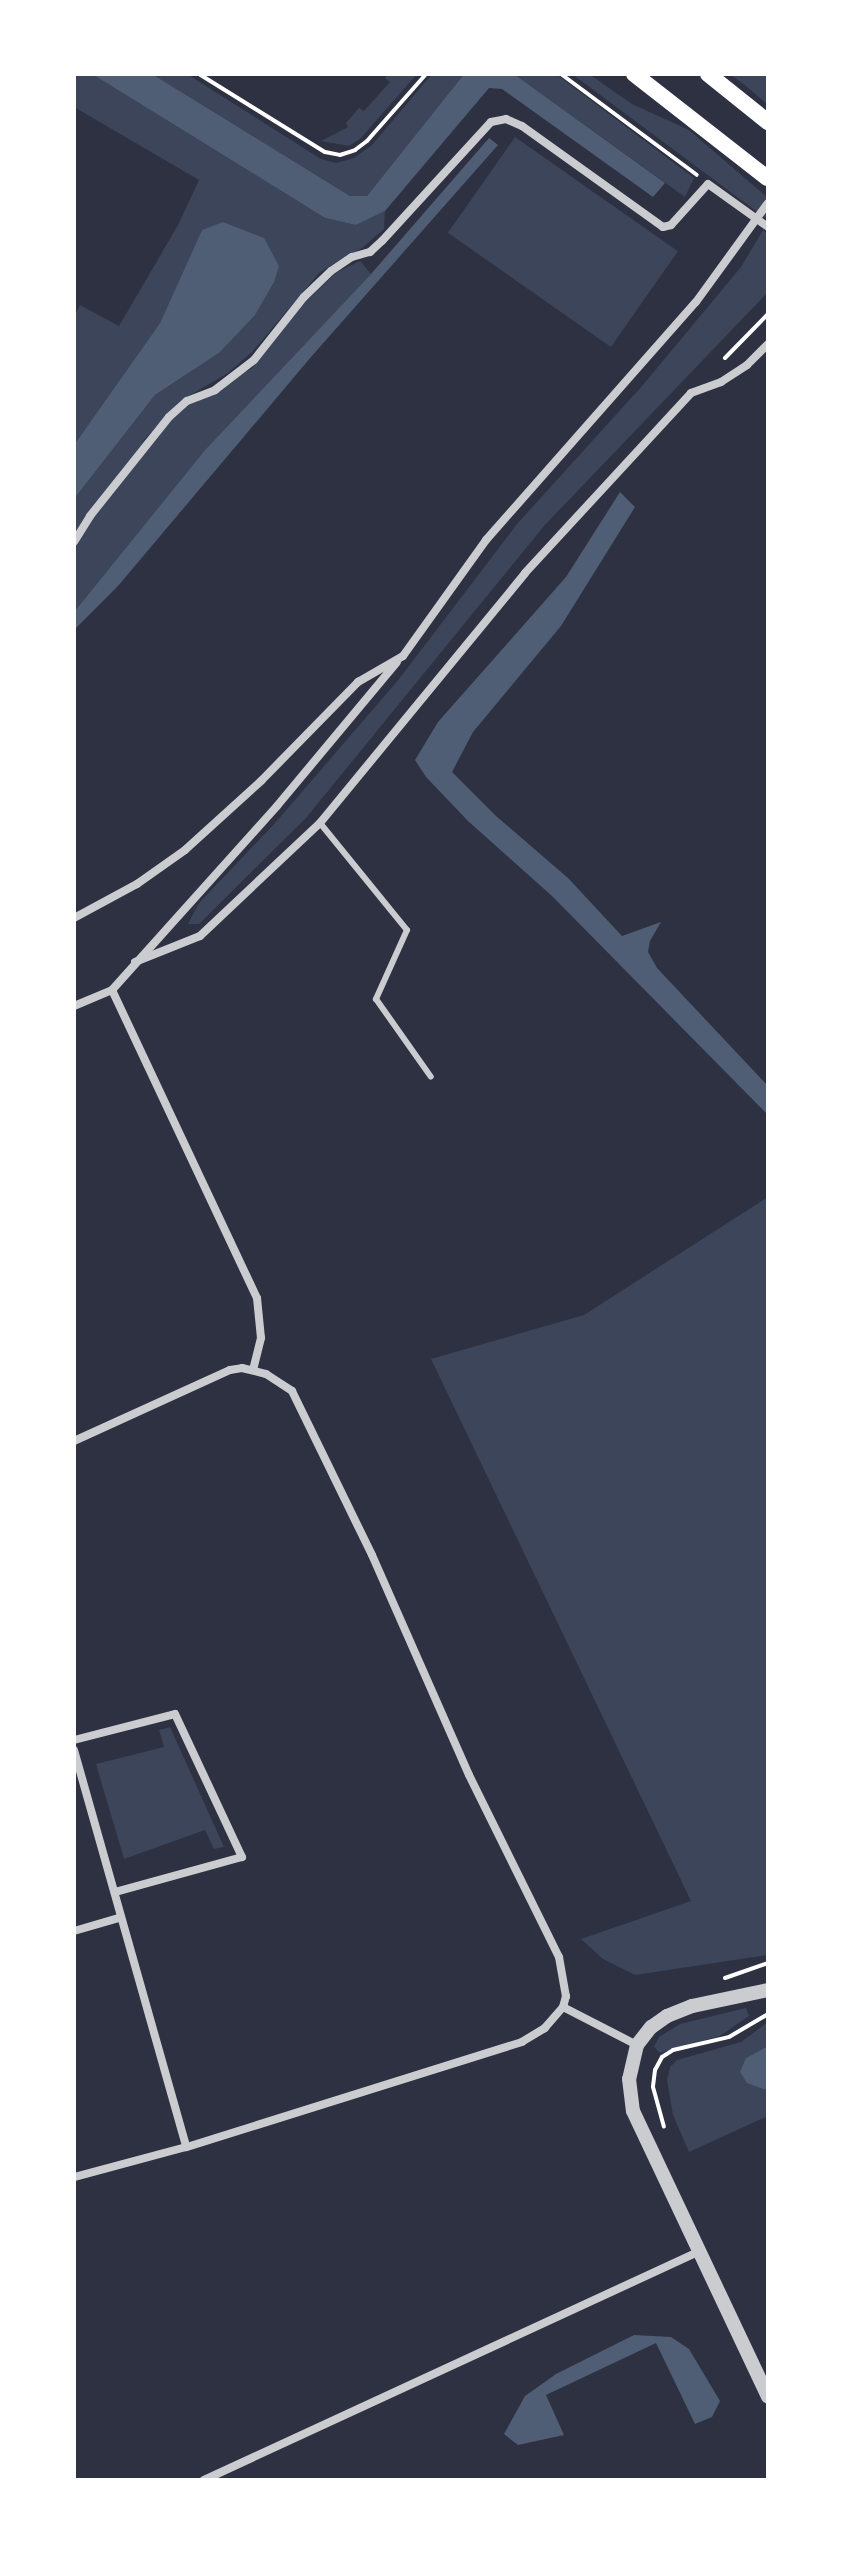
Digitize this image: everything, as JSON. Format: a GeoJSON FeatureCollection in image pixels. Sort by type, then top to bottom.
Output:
{"type":"FeatureCollection","features":[{"type":"Feature","properties":{"kind":"main road"},"geometry":{"type":"LineString","coordinates":[[634,74],[767,178]]}},
{"type":"Feature","properties":{"kind":"main road"},"geometry":{"type":"LineString","coordinates":[[708,74],[768,122]]}},
{"type":"Feature","properties":{"kind":"street"},"geometry":{"type":"LineString","coordinates":[[74,542],[90,516],[169,417],[187,401],[215,390],[254,360],[304,297],[331,271],[352,257],[370,252],[382,241],[491,122],[506,119],[522,126],[663,227],[671,225],[708,184],[768,227]]}},
{"type":"Feature","properties":{"kind":"street"},"geometry":{"type":"LineString","coordinates":[[74,1006],[112,990],[277,806],[403,656],[486,540],[696,302],[768,203]]}},
{"type":"Feature","properties":{"kind":"street"},"geometry":{"type":"LineString","coordinates":[[135,962],[200,936],[320,823],[525,573],[691,393],[721,382],[747,365],[768,344]]}},
{"type":"Feature","properties":{"kind":"street"},"geometry":{"type":"LineString","coordinates":[[74,918],[137,884],[185,850],[261,781],[358,682],[403,656]]}},
{"type":"Feature","properties":{"kind":"street"},"geometry":{"type":"LineString","coordinates":[[112,990],[257,1298],[261,1338],[253,1370]]}},
{"type":"Feature","properties":{"kind":"street"},"geometry":{"type":"LineString","coordinates":[[74,1441],[230,1370],[253,1370],[279,1381],[301,1403],[469,1775],[559,1957],[566,1983],[563,2007],[545,2028],[522,2042],[186,2147],[74,2177]]}},
{"type":"Feature","properties":{"kind":"street"},"geometry":{"type":"LineString","coordinates":[[74,1740],[175,1714],[242,1857],[115,1892]]}},
{"type":"Feature","properties":{"kind":"street"},"geometry":{"type":"LineString","coordinates":[[74,1750],[186,2147]]}},
{"type":"Feature","properties":{"kind":"street"},"geometry":{"type":"LineString","coordinates":[[74,1931],[119,1918]]}},
{"type":"Feature","properties":{"kind":"street"},"geometry":{"type":"LineString","coordinates":[[768,1990],[692,2006],[667,2016],[651,2027],[637,2045],[629,2079],[633,2111],[768,2397]]}},
{"type":"Feature","properties":{"kind":"street"},"geometry":{"type":"LineString","coordinates":[[563,2007],[637,2045]]}},
{"type":"Feature","properties":{"kind":"street"},"geometry":{"type":"LineString","coordinates":[[204,2480],[700,2251]]}},
{"type":"Feature","properties":{"kind":"lane"},"geometry":{"type":"LineString","coordinates":[[320,823],[407,930],[376,999],[431,1077]]}},
{"type":"Feature","properties":{"kind":"path"},"geometry":{"type":"LineString","coordinates":[[199,74],[325,152],[340,155],[355,150],[367,141],[426,74]]}},
{"type":"Feature","properties":{"kind":"path"},"geometry":{"type":"LineString","coordinates":[[561,74],[708,184]]}},
{"type":"Feature","properties":{"kind":"path"},"geometry":{"type":"LineString","coordinates":[[721,362],[768,314]]}},
{"type":"Feature","properties":{"kind":"path"},"geometry":{"type":"LineString","coordinates":[[668,2140],[653,2087],[655,2070],[662,2057],[673,2050],[729,2037],[768,2014]]}},
{"type":"Feature","properties":{"kind":"shaded area"},"geometry":{"type":"Polygon","coordinates":[[[74,74],[92,74],[325,218],[356,225],[385,211],[384,229],[362,248],[320,272],[252,352],[228,373],[180,401],[141,443],[197,399],[252,368],[301,306],[337,272],[360,261],[371,274],[205,450],[74,612],[74,499],[155,395],[219,353],[202,230],[160,323],[74,445],[74,317],[80,305],[119,326],[178,225],[199,180],[74,107],[74,74]]]}},
{"type":"Feature","properties":{"kind":"shaded area"},"geometry":{"type":"Polygon","coordinates":[[[92,74],[152,74],[350,196],[367,196],[464,74],[514,74],[665,183],[653,197],[502,89],[489,88],[385,211],[356,225],[325,218],[92,74]]]}},
{"type":"Feature","properties":{"kind":"shaded area"},"geometry":{"type":"Polygon","coordinates":[[[152,74],[187,74],[321,159],[336,163],[354,158],[372,145],[432,74],[464,74],[367,196],[350,196],[152,74]]]}},
{"type":"Feature","properties":{"kind":"shaded area"},"geometry":{"type":"Polygon","coordinates":[[[388,74],[417,74],[360,139],[349,146],[321,141],[348,127],[346,123],[359,108],[364,111],[390,82],[385,78],[388,74]]]}},
{"type":"Feature","properties":{"kind":"shaded area"},"geometry":{"type":"Polygon","coordinates":[[[514,74],[556,74],[694,178],[685,197],[514,74]]]}},
{"type":"Feature","properties":{"kind":"shaded area"},"geometry":{"type":"Polygon","coordinates":[[[572,74],[589,74],[632,104],[689,130],[768,198],[768,220],[572,74]]]}},
{"type":"Feature","properties":{"kind":"shaded area"},"geometry":{"type":"Polygon","coordinates":[[[730,74],[768,74],[768,105],[746,86],[730,74]]]}},
{"type":"Feature","properties":{"kind":"shaded area"},"geometry":{"type":"Polygon","coordinates":[[[515,137],[678,251],[611,347],[448,233],[515,137]]]}},
{"type":"Feature","properties":{"kind":"shaded area"},"geometry":{"type":"Polygon","coordinates":[[[489,138],[498,145],[311,357],[118,586],[74,630],[74,612],[205,450],[371,274],[489,138]]]}},
{"type":"Feature","properties":{"kind":"shaded area"},"geometry":{"type":"Polygon","coordinates":[[[223,222],[264,238],[279,266],[274,282],[255,315],[219,353],[155,395],[74,499],[74,445],[160,323],[202,230],[223,222]]]}},
{"type":"Feature","properties":{"kind":"shaded area"},"geometry":{"type":"Polygon","coordinates":[[[763,230],[768,234],[768,292],[544,526],[306,818],[199,924],[188,924],[199,903],[276,822],[399,679],[517,524],[642,386],[741,267],[763,230]]]}},
{"type":"Feature","properties":{"kind":"shaded area"},"geometry":{"type":"Polygon","coordinates":[[[620,492],[635,507],[561,626],[473,732],[452,772],[496,816],[568,878],[622,936],[661,922],[650,941],[648,952],[657,968],[768,1086],[768,1115],[552,896],[468,821],[426,777],[415,760],[438,722],[566,577],[620,492]]]}},
{"type":"Feature","properties":{"kind":"shaded area"},"geometry":{"type":"Polygon","coordinates":[[[768,1197],[768,1955],[635,1975],[603,1959],[581,1939],[691,1901],[431,1359],[584,1315],[768,1197]]]}},
{"type":"Feature","properties":{"kind":"shaded area"},"geometry":{"type":"Polygon","coordinates":[[[170,1727],[224,1847],[214,1849],[205,1830],[124,1859],[96,1764],[164,1747],[159,1730],[170,1727]]]}},
{"type":"Feature","properties":{"kind":"shaded area"},"geometry":{"type":"Polygon","coordinates":[[[746,2008],[749,2016],[720,2036],[660,2053],[654,2047],[659,2037],[680,2024],[746,2008]]]}},
{"type":"Feature","properties":{"kind":"shaded area"},"geometry":{"type":"Polygon","coordinates":[[[768,2022],[768,2046],[746,2058],[763,2089],[768,2089],[768,2116],[689,2152],[673,2115],[667,2080],[670,2067],[677,2060],[741,2042],[768,2022]]]}},
{"type":"Feature","properties":{"kind":"shaded area"},"geometry":{"type":"Polygon","coordinates":[[[768,2046],[768,2089],[763,2089],[747,2083],[740,2072],[746,2058],[768,2046]]]}},
{"type":"Feature","properties":{"kind":"shaded area"},"geometry":{"type":"Polygon","coordinates":[[[634,2335],[671,2337],[689,2349],[720,2401],[712,2417],[695,2424],[656,2343],[546,2395],[564,2435],[518,2445],[504,2434],[525,2396],[556,2374],[634,2335]]]}}]}
